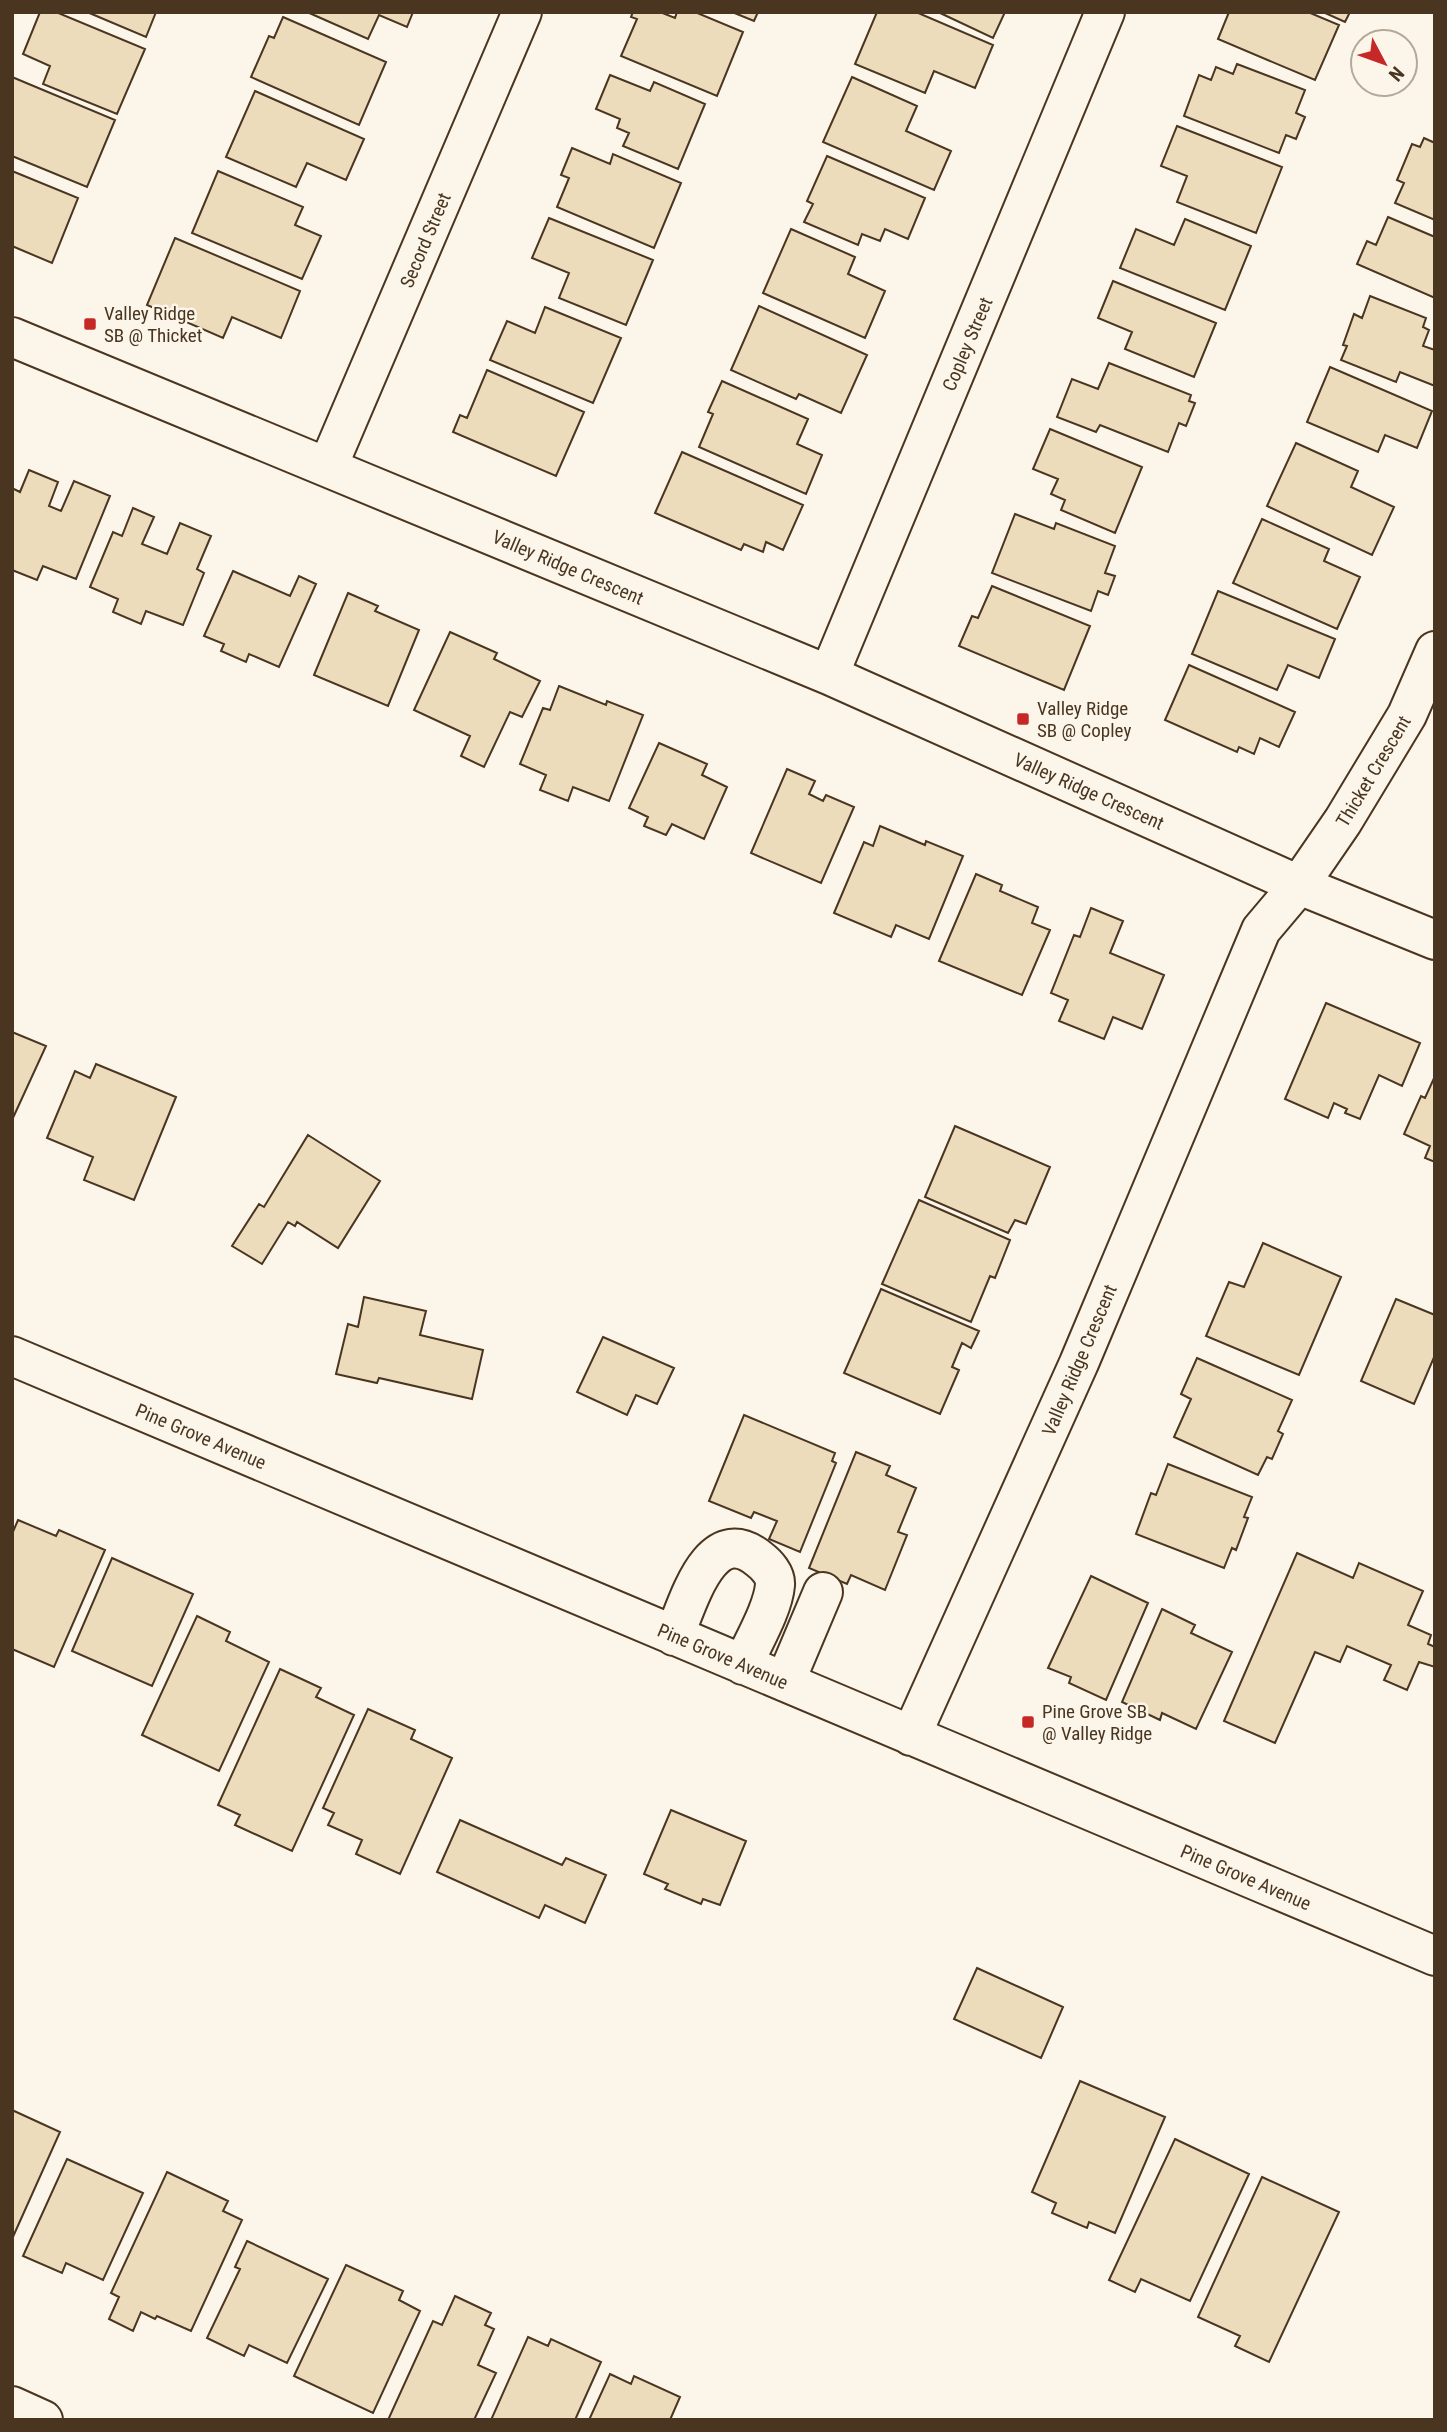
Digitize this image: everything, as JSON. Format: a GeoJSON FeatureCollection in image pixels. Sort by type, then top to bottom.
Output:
{"type":"FeatureCollection","features":[{"type":"Feature","properties":{"kind":"street","name":"Secord Street"},"geometry":{"type":"LineString","coordinates":[[328,466],[522,12]]}},
{"type":"Feature","properties":{"kind":"street","name":"Copley Street"},"geometry":{"type":"LineString","coordinates":[[829,676],[1105,12]]}},
{"type":"Feature","properties":{"kind":"street","name":"Valley Ridge Crescent"},"geometry":{"type":"LineString","coordinates":[[12,337],[829,676],[1299,885],[1262,930],[1079,1363],[911,1737]]}},
{"type":"Feature","properties":{"kind":"street","name":"Thicket Crescent"},"geometry":{"type":"LineString","coordinates":[[1299,885],[1343,821],[1407,715],[1435,651]]}},
{"type":"Feature","properties":{"kind":"street"},"geometry":{"type":"LineString","coordinates":[[1299,885],[1435,940]]}},
{"type":"Feature","properties":{"kind":"street","name":"Pine Grove Avenue"},"geometry":{"type":"LineString","coordinates":[[12,1356],[1435,1956]]}},
{"type":"Feature","properties":{"kind":"street"},"geometry":{"type":"LineString","coordinates":[[674,1636],[701,1574],[712,1556],[723,1550],[737,1549],[757,1557],[770,1569],[775,1583],[770,1604],[743,1665]]}},
{"type":"Feature","properties":{"kind":"street"},"geometry":{"type":"LineString","coordinates":[[785,1682],[823,1592]]}},
{"type":"Feature","properties":{"kind":"street"},"geometry":{"type":"LineString","coordinates":[[12,2406],[43,2420]]}},
{"type":"Feature","properties":{"kind":"building"},"geometry":{"type":"Polygon","coordinates":[[[40,12],[56,12],[145,49],[117,114],[43,84],[50,66],[23,54],[40,12]]]}},
{"type":"Feature","properties":{"kind":"building"},"geometry":{"type":"Polygon","coordinates":[[[87,12],[156,12],[146,37],[87,12]]]}},
{"type":"Feature","properties":{"kind":"building"},"geometry":{"type":"Polygon","coordinates":[[[307,12],[413,12],[407,27],[379,15],[368,39],[307,12]]]}},
{"type":"Feature","properties":{"kind":"building"},"geometry":{"type":"Polygon","coordinates":[[[633,12],[660,12],[675,18],[677,12],[695,12],[743,32],[717,96],[621,56],[637,19],[631,17],[633,12]]]}},
{"type":"Feature","properties":{"kind":"building"},"geometry":{"type":"Polygon","coordinates":[[[732,12],[758,12],[754,21],[732,12]]]}},
{"type":"Feature","properties":{"kind":"building"},"geometry":{"type":"Polygon","coordinates":[[[877,12],[916,12],[993,45],[975,88],[934,71],[925,93],[855,64],[877,12]]]}},
{"type":"Feature","properties":{"kind":"building"},"geometry":{"type":"Polygon","coordinates":[[[938,12],[1005,12],[993,38],[938,12]]]}},
{"type":"Feature","properties":{"kind":"building"},"geometry":{"type":"Polygon","coordinates":[[[1229,12],[1308,12],[1339,25],[1315,80],[1218,39],[1229,12]]]}},
{"type":"Feature","properties":{"kind":"building"},"geometry":{"type":"Polygon","coordinates":[[[1323,12],[1350,12],[1345,22],[1323,12]]]}},
{"type":"Feature","properties":{"kind":"building"},"geometry":{"type":"Polygon","coordinates":[[[283,17],[386,62],[359,125],[251,77],[269,36],[274,38],[283,17]]]}},
{"type":"Feature","properties":{"kind":"building"},"geometry":{"type":"Polygon","coordinates":[[[1237,64],[1305,90],[1296,113],[1305,117],[1296,139],[1286,135],[1279,153],[1184,116],[1199,75],[1211,80],[1216,67],[1233,74],[1237,64]]]}},
{"type":"Feature","properties":{"kind":"building"},"geometry":{"type":"Polygon","coordinates":[[[610,75],[650,91],[654,82],[705,104],[678,169],[623,146],[629,133],[617,128],[620,119],[596,109],[610,75]]]}},
{"type":"Feature","properties":{"kind":"building"},"geometry":{"type":"Polygon","coordinates":[[[12,77],[115,120],[87,187],[12,156],[12,77]]]}},
{"type":"Feature","properties":{"kind":"building"},"geometry":{"type":"Polygon","coordinates":[[[852,77],[917,106],[906,131],[951,151],[934,190],[823,142],[852,77]]]}},
{"type":"Feature","properties":{"kind":"building"},"geometry":{"type":"Polygon","coordinates":[[[255,91],[364,139],[346,180],[307,163],[296,187],[226,157],[255,91]]]}},
{"type":"Feature","properties":{"kind":"building"},"geometry":{"type":"Polygon","coordinates":[[[1177,126],[1282,167],[1256,233],[1177,202],[1187,176],[1161,166],[1177,126]]]}},
{"type":"Feature","properties":{"kind":"building"},"geometry":{"type":"Polygon","coordinates":[[[1424,138],[1435,143],[1435,220],[1395,203],[1404,183],[1397,180],[1412,144],[1420,147],[1424,138]]]}},
{"type":"Feature","properties":{"kind":"building"},"geometry":{"type":"Polygon","coordinates":[[[572,148],[610,164],[613,154],[681,183],[654,248],[557,207],[569,178],[561,175],[572,148]]]}},
{"type":"Feature","properties":{"kind":"building"},"geometry":{"type":"Polygon","coordinates":[[[827,156],[925,198],[908,239],[885,229],[880,241],[862,234],[858,245],[804,222],[813,204],[807,201],[827,156]]]}},
{"type":"Feature","properties":{"kind":"building"},"geometry":{"type":"Polygon","coordinates":[[[12,171],[78,198],[52,263],[12,246],[12,171]]]}},
{"type":"Feature","properties":{"kind":"building"},"geometry":{"type":"Polygon","coordinates":[[[218,171],[303,207],[295,225],[321,236],[302,279],[192,233],[218,171]]]}},
{"type":"Feature","properties":{"kind":"building"},"geometry":{"type":"Polygon","coordinates":[[[1388,217],[1435,237],[1435,298],[1357,264],[1367,241],[1376,245],[1388,217]]]}},
{"type":"Feature","properties":{"kind":"building"},"geometry":{"type":"Polygon","coordinates":[[[549,218],[653,260],[626,325],[559,298],[569,273],[532,258],[549,218]]]}},
{"type":"Feature","properties":{"kind":"building"},"geometry":{"type":"Polygon","coordinates":[[[1185,219],[1251,246],[1225,310],[1120,268],[1136,229],[1174,245],[1185,219]]]}},
{"type":"Feature","properties":{"kind":"building"},"geometry":{"type":"Polygon","coordinates":[[[791,229],[855,257],[848,274],[885,291],[865,338],[763,293],[791,229]]]}},
{"type":"Feature","properties":{"kind":"building"},"geometry":{"type":"Polygon","coordinates":[[[175,238],[300,291],[281,338],[232,317],[223,338],[147,305],[175,238]]]}},
{"type":"Feature","properties":{"kind":"building"},"geometry":{"type":"Polygon","coordinates":[[[1113,281],[1216,323],[1194,377],[1125,349],[1132,332],[1098,318],[1113,281]]]}},
{"type":"Feature","properties":{"kind":"building"},"geometry":{"type":"Polygon","coordinates":[[[1370,296],[1426,318],[1423,327],[1429,330],[1423,346],[1435,350],[1435,386],[1400,372],[1396,382],[1341,360],[1347,346],[1343,345],[1354,314],[1362,318],[1370,296]]]}},
{"type":"Feature","properties":{"kind":"building"},"geometry":{"type":"Polygon","coordinates":[[[759,306],[867,355],[841,413],[799,394],[796,399],[731,370],[759,306]]]}},
{"type":"Feature","properties":{"kind":"building"},"geometry":{"type":"Polygon","coordinates":[[[545,307],[621,338],[593,403],[490,360],[507,321],[535,333],[545,307]]]}},
{"type":"Feature","properties":{"kind":"building"},"geometry":{"type":"Polygon","coordinates":[[[1109,363],[1191,395],[1189,401],[1195,403],[1186,426],[1179,423],[1168,452],[1100,425],[1096,432],[1057,417],[1072,379],[1098,389],[1109,363]]]}},
{"type":"Feature","properties":{"kind":"building"},"geometry":{"type":"Polygon","coordinates":[[[1330,367],[1432,411],[1417,448],[1385,435],[1378,452],[1307,422],[1330,367]]]}},
{"type":"Feature","properties":{"kind":"building"},"geometry":{"type":"Polygon","coordinates":[[[487,370],[584,412],[556,476],[453,432],[460,415],[467,418],[487,370]]]}},
{"type":"Feature","properties":{"kind":"building"},"geometry":{"type":"Polygon","coordinates":[[[722,381],[808,419],[797,444],[822,455],[806,494],[699,447],[713,414],[708,412],[722,381]]]}},
{"type":"Feature","properties":{"kind":"building"},"geometry":{"type":"Polygon","coordinates":[[[1050,429],[1142,467],[1115,533],[1061,510],[1065,500],[1051,494],[1058,479],[1033,469],[1050,429]]]}},
{"type":"Feature","properties":{"kind":"building"},"geometry":{"type":"Polygon","coordinates":[[[1296,443],[1358,471],[1351,487],[1394,507],[1372,555],[1267,506],[1296,443]]]}},
{"type":"Feature","properties":{"kind":"building"},"geometry":{"type":"Polygon","coordinates":[[[682,452],[803,505],[783,550],[766,542],[763,552],[744,544],[741,550],[655,513],[682,452]]]}},
{"type":"Feature","properties":{"kind":"building"},"geometry":{"type":"Polygon","coordinates":[[[29,470],[58,482],[49,506],[61,511],[74,481],[110,496],[76,579],[43,566],[37,580],[12,570],[12,488],[20,492],[29,470]]]}},
{"type":"Feature","properties":{"kind":"building"},"geometry":{"type":"Polygon","coordinates":[[[133,508],[154,517],[142,544],[167,554],[180,523],[211,536],[197,569],[204,573],[183,625],[146,611],[141,624],[113,612],[118,599],[90,587],[113,532],[122,536],[133,508]]]}},
{"type":"Feature","properties":{"kind":"building"},"geometry":{"type":"Polygon","coordinates":[[[1015,514],[1054,529],[1056,523],[1115,546],[1105,573],[1115,576],[1108,595],[1098,591],[1091,611],[992,573],[1015,514]]]}},
{"type":"Feature","properties":{"kind":"building"},"geometry":{"type":"Polygon","coordinates":[[[1262,519],[1329,549],[1324,561],[1360,577],[1337,629],[1233,583],[1262,519]]]}},
{"type":"Feature","properties":{"kind":"building"},"geometry":{"type":"Polygon","coordinates":[[[233,571],[290,596],[299,576],[316,584],[279,667],[249,654],[246,662],[221,651],[224,644],[204,636],[233,571]]]}},
{"type":"Feature","properties":{"kind":"building"},"geometry":{"type":"Polygon","coordinates":[[[992,586],[1090,626],[1064,690],[959,646],[972,616],[978,618],[992,586]]]}},
{"type":"Feature","properties":{"kind":"building"},"geometry":{"type":"Polygon","coordinates":[[[1218,591],[1335,639],[1319,678],[1288,665],[1277,690],[1192,654],[1218,591]]]}},
{"type":"Feature","properties":{"kind":"building"},"geometry":{"type":"Polygon","coordinates":[[[348,593],[378,606],[375,611],[419,630],[388,706],[314,675],[348,593]]]}},
{"type":"Feature","properties":{"kind":"building"},"geometry":{"type":"Polygon","coordinates":[[[450,632],[497,653],[494,659],[540,681],[522,717],[510,712],[484,767],[461,756],[470,736],[414,710],[450,632]]]}},
{"type":"Feature","properties":{"kind":"building"},"geometry":{"type":"Polygon","coordinates":[[[1189,665],[1295,712],[1279,747],[1260,738],[1254,754],[1239,747],[1237,752],[1165,720],[1189,665]]]}},
{"type":"Feature","properties":{"kind":"building"},"geometry":{"type":"Polygon","coordinates":[[[559,686],[606,705],[607,701],[643,715],[609,801],[573,787],[568,801],[540,790],[546,775],[520,764],[543,708],[550,710],[559,686]]]}},
{"type":"Feature","properties":{"kind":"building"},"geometry":{"type":"Polygon","coordinates":[[[659,743],[707,764],[702,775],[727,787],[704,839],[672,824],[666,835],[644,826],[648,817],[629,808],[659,743]]]}},
{"type":"Feature","properties":{"kind":"building"},"geometry":{"type":"Polygon","coordinates":[[[787,769],[815,781],[809,794],[823,801],[826,795],[854,807],[821,883],[751,853],[787,769]]]}},
{"type":"Feature","properties":{"kind":"building"},"geometry":{"type":"Polygon","coordinates":[[[880,826],[925,845],[926,841],[963,856],[929,939],[896,925],[891,937],[834,913],[864,842],[873,846],[880,826]]]}},
{"type":"Feature","properties":{"kind":"building"},"geometry":{"type":"Polygon","coordinates":[[[976,874],[1002,885],[1000,891],[1038,907],[1032,923],[1050,930],[1022,995],[939,961],[976,874]]]}},
{"type":"Feature","properties":{"kind":"building"},"geometry":{"type":"Polygon","coordinates":[[[1091,908],[1123,921],[1110,953],[1164,975],[1142,1029],[1113,1017],[1104,1039],[1059,1021],[1068,1000],[1051,993],[1074,935],[1080,937],[1091,908]]]}},
{"type":"Feature","properties":{"kind":"building"},"geometry":{"type":"Polygon","coordinates":[[[1326,1003],[1420,1043],[1402,1086],[1379,1075],[1360,1119],[1345,1113],[1347,1109],[1334,1103],[1328,1118],[1285,1099],[1326,1003]]]}},
{"type":"Feature","properties":{"kind":"building"},"geometry":{"type":"Polygon","coordinates":[[[12,1032],[46,1046],[12,1120],[12,1032]]]}},
{"type":"Feature","properties":{"kind":"building"},"geometry":{"type":"Polygon","coordinates":[[[96,1064],[176,1097],[134,1200],[84,1180],[93,1157],[47,1138],[75,1071],[90,1078],[96,1064]]]}},
{"type":"Feature","properties":{"kind":"building"},"geometry":{"type":"Polygon","coordinates":[[[1435,1076],[1435,1162],[1425,1158],[1430,1146],[1404,1134],[1421,1096],[1425,1098],[1435,1076]]]}},
{"type":"Feature","properties":{"kind":"building"},"geometry":{"type":"Polygon","coordinates":[[[955,1126],[1050,1167],[1026,1224],[1015,1220],[1008,1233],[925,1197],[955,1126]]]}},
{"type":"Feature","properties":{"kind":"building"},"geometry":{"type":"Polygon","coordinates":[[[308,1135],[380,1181],[338,1248],[297,1222],[295,1226],[288,1222],[262,1264],[232,1246],[259,1204],[264,1207],[308,1135]]]}},
{"type":"Feature","properties":{"kind":"building"},"geometry":{"type":"Polygon","coordinates":[[[919,1200],[1010,1240],[995,1278],[990,1276],[971,1322],[882,1284],[919,1200]]]}},
{"type":"Feature","properties":{"kind":"building"},"geometry":{"type":"Polygon","coordinates":[[[1263,1243],[1341,1277],[1299,1375],[1206,1336],[1229,1282],[1244,1287],[1263,1243]]]}},
{"type":"Feature","properties":{"kind":"building"},"geometry":{"type":"Polygon","coordinates":[[[881,1289],[979,1331],[971,1348],[962,1343],[952,1367],[959,1370],[940,1414],[844,1373],[881,1289]]]}},
{"type":"Feature","properties":{"kind":"building"},"geometry":{"type":"Polygon","coordinates":[[[364,1297],[426,1311],[420,1335],[483,1350],[472,1399],[379,1378],[377,1383],[336,1374],[348,1324],[358,1327],[364,1297]]]}},
{"type":"Feature","properties":{"kind":"building"},"geometry":{"type":"Polygon","coordinates":[[[1396,1299],[1435,1315],[1435,1355],[1414,1404],[1361,1381],[1396,1299]]]}},
{"type":"Feature","properties":{"kind":"building"},"geometry":{"type":"Polygon","coordinates":[[[603,1337],[674,1368],[657,1404],[636,1395],[627,1415],[577,1392],[603,1337]]]}},
{"type":"Feature","properties":{"kind":"building"},"geometry":{"type":"Polygon","coordinates":[[[1197,1358],[1292,1400],[1278,1431],[1283,1434],[1272,1459],[1267,1457],[1258,1475],[1174,1437],[1191,1399],[1181,1394],[1197,1358]]]}},
{"type":"Feature","properties":{"kind":"building"},"geometry":{"type":"Polygon","coordinates":[[[744,1415],[835,1453],[832,1461],[836,1463],[800,1552],[769,1539],[777,1521],[754,1512],[751,1518],[709,1501],[744,1415]]]}},
{"type":"Feature","properties":{"kind":"building"},"geometry":{"type":"Polygon","coordinates":[[[856,1452],[890,1466],[886,1475],[916,1488],[898,1532],[907,1535],[885,1590],[851,1575],[847,1584],[809,1568],[856,1452]]]}},
{"type":"Feature","properties":{"kind":"building"},"geometry":{"type":"Polygon","coordinates":[[[1168,1464],[1252,1497],[1244,1517],[1248,1518],[1236,1550],[1232,1548],[1224,1568],[1136,1534],[1151,1493],[1156,1495],[1168,1464]]]}},
{"type":"Feature","properties":{"kind":"building"},"geometry":{"type":"Polygon","coordinates":[[[18,1520],[56,1536],[59,1530],[105,1550],[54,1667],[12,1649],[12,1534],[18,1520]]]}},
{"type":"Feature","properties":{"kind":"building"},"geometry":{"type":"Polygon","coordinates":[[[1297,1553],[1353,1578],[1359,1563],[1423,1591],[1408,1625],[1431,1635],[1428,1644],[1435,1647],[1435,1667],[1419,1662],[1407,1690],[1384,1680],[1391,1665],[1347,1646],[1340,1662],[1315,1652],[1275,1743],[1224,1721],[1297,1553]]]}},
{"type":"Feature","properties":{"kind":"building"},"geometry":{"type":"Polygon","coordinates":[[[112,1558],[193,1594],[152,1686],[72,1651],[112,1558]]]}},
{"type":"Feature","properties":{"kind":"building"},"geometry":{"type":"Polygon","coordinates":[[[1091,1576],[1148,1603],[1106,1700],[1069,1683],[1071,1677],[1048,1668],[1091,1576]]]}},
{"type":"Feature","properties":{"kind":"building"},"geometry":{"type":"Polygon","coordinates":[[[1162,1609],[1195,1625],[1191,1633],[1232,1652],[1196,1729],[1162,1713],[1160,1720],[1122,1702],[1162,1609]]]}},
{"type":"Feature","properties":{"kind":"building"},"geometry":{"type":"Polygon","coordinates":[[[197,1616],[230,1632],[226,1641],[269,1662],[219,1771],[142,1735],[197,1616]]]}},
{"type":"Feature","properties":{"kind":"building"},"geometry":{"type":"Polygon","coordinates":[[[280,1669],[321,1688],[316,1697],[354,1715],[292,1851],[235,1825],[240,1815],[218,1805],[280,1669]]]}},
{"type":"Feature","properties":{"kind":"building"},"geometry":{"type":"Polygon","coordinates":[[[368,1709],[415,1730],[411,1739],[452,1758],[400,1874],[356,1854],[362,1840],[328,1825],[334,1813],[323,1808],[368,1709]]]}},
{"type":"Feature","properties":{"kind":"building"},"geometry":{"type":"Polygon","coordinates":[[[671,1810],[746,1841],[720,1905],[703,1899],[701,1904],[665,1889],[668,1884],[644,1874],[671,1810]]]}},
{"type":"Feature","properties":{"kind":"building"},"geometry":{"type":"Polygon","coordinates":[[[460,1820],[562,1865],[566,1858],[606,1875],[585,1923],[545,1905],[539,1918],[437,1872],[460,1820]]]}},
{"type":"Feature","properties":{"kind":"building"},"geometry":{"type":"Polygon","coordinates":[[[977,1968],[1063,2007],[1041,2058],[954,2019],[977,1968]]]}},
{"type":"Feature","properties":{"kind":"building"},"geometry":{"type":"Polygon","coordinates":[[[1080,2081],[1165,2117],[1115,2233],[1089,2222],[1087,2228],[1052,2213],[1056,2203],[1032,2192],[1080,2081]]]}},
{"type":"Feature","properties":{"kind":"building"},"geometry":{"type":"Polygon","coordinates":[[[12,2110],[60,2132],[12,2239],[12,2110]]]}},
{"type":"Feature","properties":{"kind":"building"},"geometry":{"type":"Polygon","coordinates":[[[1175,2139],[1249,2174],[1190,2301],[1141,2279],[1135,2292],[1109,2280],[1175,2139]]]}},
{"type":"Feature","properties":{"kind":"building"},"geometry":{"type":"Polygon","coordinates":[[[67,2159],[143,2193],[103,2280],[66,2263],[62,2273],[23,2256],[67,2159]]]}},
{"type":"Feature","properties":{"kind":"building"},"geometry":{"type":"Polygon","coordinates":[[[167,2172],[228,2201],[223,2211],[242,2220],[191,2331],[141,2312],[133,2331],[109,2319],[119,2297],[111,2293],[167,2172]]]}},
{"type":"Feature","properties":{"kind":"building"},"geometry":{"type":"Polygon","coordinates":[[[1262,2177],[1339,2212],[1269,2362],[1235,2346],[1240,2336],[1198,2317],[1262,2177]]]}},
{"type":"Feature","properties":{"kind":"building"},"geometry":{"type":"Polygon","coordinates":[[[247,2241],[328,2279],[287,2363],[249,2345],[244,2356],[207,2338],[240,2269],[235,2267],[247,2241]]]}},
{"type":"Feature","properties":{"kind":"building"},"geometry":{"type":"Polygon","coordinates":[[[346,2265],[403,2291],[399,2300],[420,2311],[373,2413],[294,2376],[346,2265]]]}},
{"type":"Feature","properties":{"kind":"building"},"geometry":{"type":"Polygon","coordinates":[[[455,2296],[491,2313],[485,2325],[494,2329],[478,2365],[496,2373],[474,2420],[388,2420],[433,2321],[442,2325],[455,2296]]]}},
{"type":"Feature","properties":{"kind":"building"},"geometry":{"type":"Polygon","coordinates":[[[528,2337],[548,2346],[551,2339],[601,2362],[575,2420],[491,2420],[528,2337]]]}},
{"type":"Feature","properties":{"kind":"building"},"geometry":{"type":"Polygon","coordinates":[[[610,2374],[631,2384],[634,2376],[680,2397],[670,2420],[589,2420],[610,2374]]]}},
{"type":"Feature","properties":{"kind":"place","name":"Valley Ridge SB @ Thicket"},"geometry":{"type":"Point","coordinates":[90,324]}},
{"type":"Feature","properties":{"kind":"place","name":"Valley Ridge SB @ Copley"},"geometry":{"type":"Point","coordinates":[1023,719]}},
{"type":"Feature","properties":{"kind":"place","name":"Pine Grove SB @ Valley Ridge"},"geometry":{"type":"Point","coordinates":[1028,1722]}}]}
